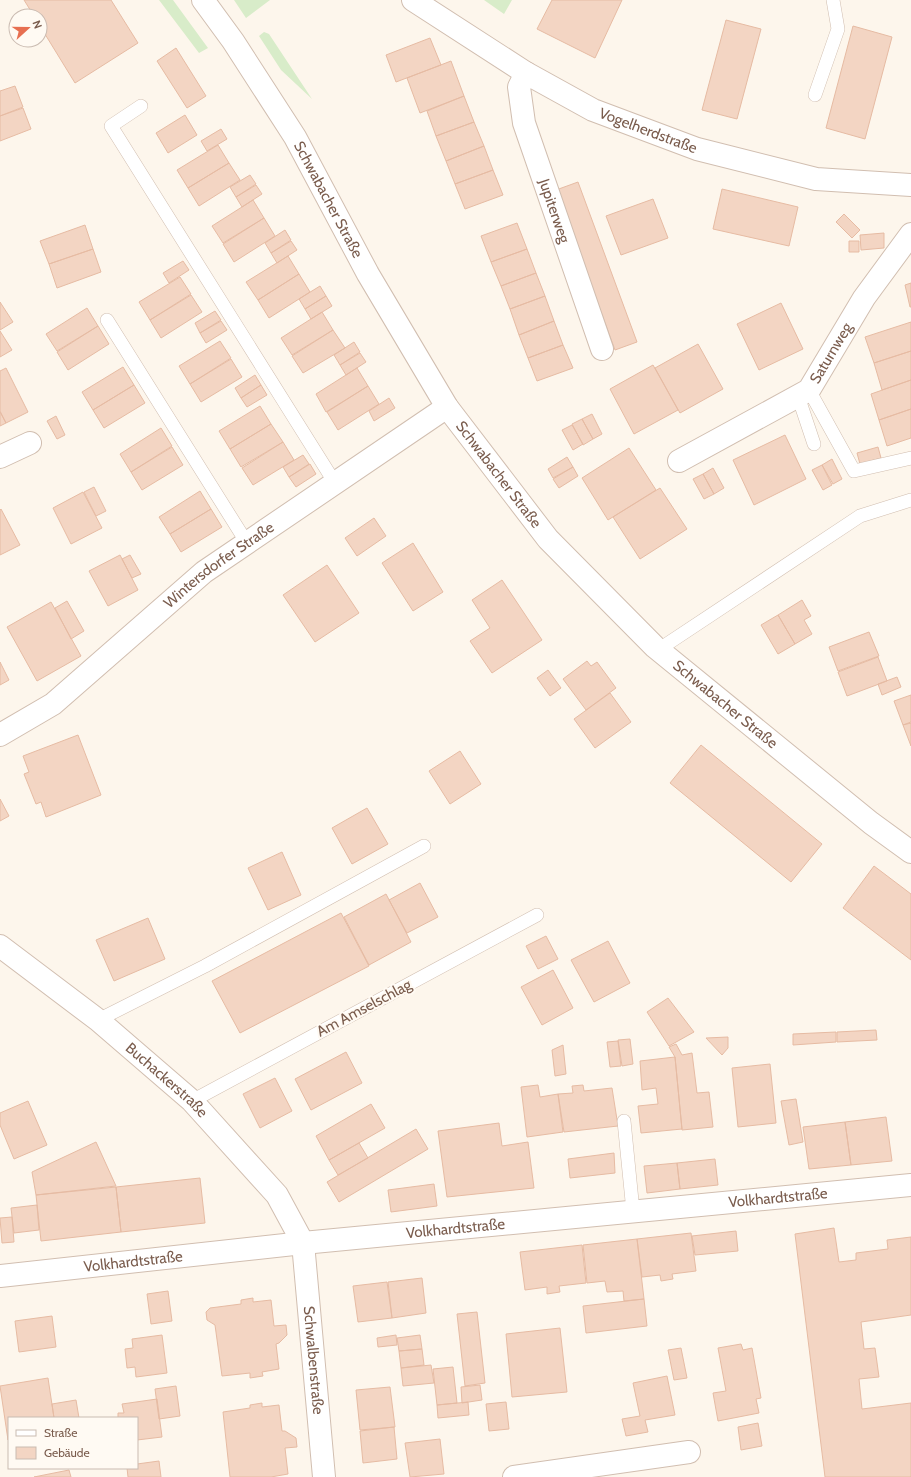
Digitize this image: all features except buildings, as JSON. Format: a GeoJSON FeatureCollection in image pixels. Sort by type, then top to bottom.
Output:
{"type":"FeatureCollection","features":[{"type":"Feature","properties":{"kind":"street","name":"Schwabacher Straße"},"geometry":{"type":"LineString","coordinates":[[203,0],[233,41],[295,137],[368,274],[447,407],[548,538],[658,650],[871,823],[911,852]]}},
{"type":"Feature","properties":{"kind":"street","name":"Vogelherdstraße"},"geometry":{"type":"LineString","coordinates":[[413,0],[526,73],[593,110],[697,149],[816,179],[911,185]]}},
{"type":"Feature","properties":{"kind":"street","name":"Jupiterweg"},"geometry":{"type":"LineString","coordinates":[[526,73],[519,87],[524,123],[602,349]]}},
{"type":"Feature","properties":{"kind":"street","name":"Saturnweg"},"geometry":{"type":"LineString","coordinates":[[679,461],[804,393],[864,298],[911,234]]}},
{"type":"Feature","properties":{"kind":"street","name":"Wintersdorfer Straße"},"geometry":{"type":"LineString","coordinates":[[0,735],[53,704],[204,572],[447,407]]}},
{"type":"Feature","properties":{"kind":"street"},"geometry":{"type":"LineString","coordinates":[[0,457],[30,443]]}},
{"type":"Feature","properties":{"kind":"street","name":"Buchackerstraße"},"geometry":{"type":"LineString","coordinates":[[0,946],[98,1020],[192,1101],[277,1195],[303,1243]]}},
{"type":"Feature","properties":{"kind":"street","name":"Volkhardtstraße"},"geometry":{"type":"LineString","coordinates":[[0,1276],[303,1243],[911,1185]]}},
{"type":"Feature","properties":{"kind":"street","name":"Schwalbenstraße"},"geometry":{"type":"LineString","coordinates":[[303,1243],[324,1477]]}},
{"type":"Feature","properties":{"kind":"street"},"geometry":{"type":"LineString","coordinates":[[514,1477],[689,1452]]}},
{"type":"Feature","properties":{"kind":"lane"},"geometry":{"type":"LineString","coordinates":[[815,95],[838,29],[833,0]]}},
{"type":"Feature","properties":{"kind":"lane"},"geometry":{"type":"LineString","coordinates":[[140,106],[111,126],[335,483]]}},
{"type":"Feature","properties":{"kind":"lane"},"geometry":{"type":"LineString","coordinates":[[107,320],[247,543]]}},
{"type":"Feature","properties":{"kind":"lane"},"geometry":{"type":"LineString","coordinates":[[804,393],[814,444]]}},
{"type":"Feature","properties":{"kind":"lane"},"geometry":{"type":"LineString","coordinates":[[804,393],[854,471],[911,458]]}},
{"type":"Feature","properties":{"kind":"lane"},"geometry":{"type":"LineString","coordinates":[[658,650],[860,516],[911,500]]}},
{"type":"Feature","properties":{"kind":"lane"},"geometry":{"type":"LineString","coordinates":[[98,1020],[204,966],[424,846]]}},
{"type":"Feature","properties":{"kind":"lane","name":"Am Amselschlag"},"geometry":{"type":"LineString","coordinates":[[192,1101],[537,915]]}},
{"type":"Feature","properties":{"kind":"lane"},"geometry":{"type":"LineString","coordinates":[[624,1121],[633,1211]]}},
{"type":"Feature","properties":{"kind":"green space"},"geometry":{"type":"Polygon","coordinates":[[[159,0],[173,0],[208,48],[199,53],[159,0]]]}},
{"type":"Feature","properties":{"kind":"green space"},"geometry":{"type":"Polygon","coordinates":[[[234,0],[270,0],[246,18],[234,0]]]}},
{"type":"Feature","properties":{"kind":"green space"},"geometry":{"type":"Polygon","coordinates":[[[484,0],[512,0],[504,14],[484,0]]]}},
{"type":"Feature","properties":{"kind":"green space"},"geometry":{"type":"Polygon","coordinates":[[[264,32],[269,34],[312,99],[281,70],[259,36],[264,32]]]}}]}
